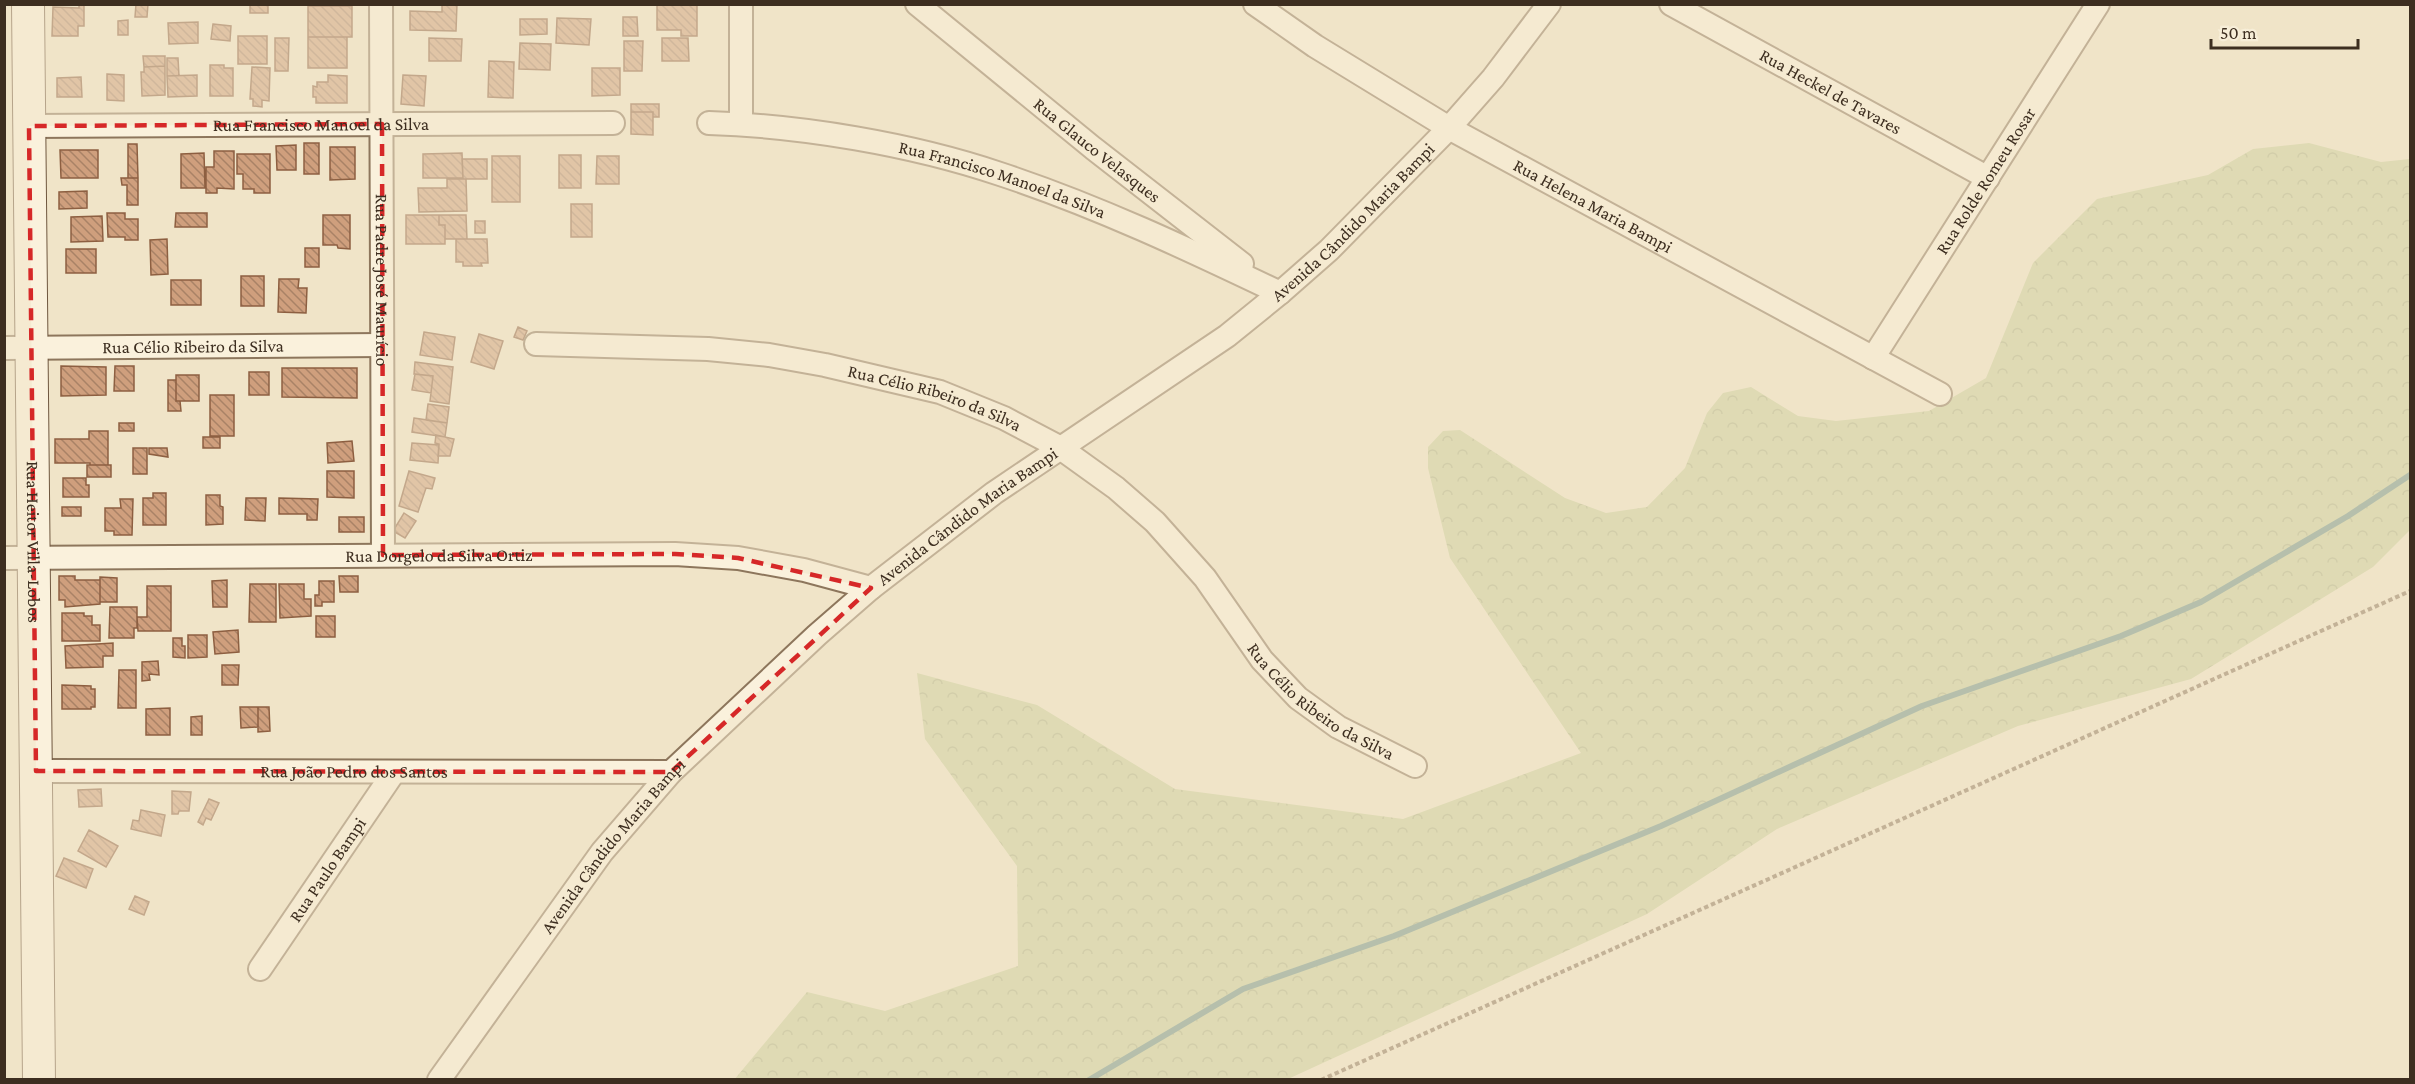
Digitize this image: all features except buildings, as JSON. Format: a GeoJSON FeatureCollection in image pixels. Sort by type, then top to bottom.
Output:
{"type":"FeatureCollection","features":[{"type":"Feature","properties":{"kind":"street","name":"Rua Heitor Villa-Lobos"},"geometry":{"type":"LineString","coordinates":[[28,4],[29,126],[18,348],[19,558],[36,771],[39,1080]]}},
{"type":"Feature","properties":{"kind":"street","name":"Rua Padre José Maurício"},"geometry":{"type":"LineString","coordinates":[[381,4],[383,555]]}},
{"type":"Feature","properties":{"kind":"street"},"geometry":{"type":"LineString","coordinates":[[741,4],[741,124]]}},
{"type":"Feature","properties":{"kind":"street","name":"Rua Glauco Velasques"},"geometry":{"type":"LineString","coordinates":[[917,4],[1093,148],[1280,293]]}},
{"type":"Feature","properties":{"kind":"street","name":"Rua Helena Maria Bampi"},"geometry":{"type":"LineString","coordinates":[[1255,4],[1315,46],[1449,128],[1940,394]]}},
{"type":"Feature","properties":{"kind":"street","name":"Avenida Cândido Maria Bampi"},"geometry":{"type":"LineString","coordinates":[[439,1080],[602,852],[672,772],[800,650],[871,588],[994,493],[1059,447],[1227,336],[1280,293],[1352,228],[1449,128],[1492,78],[1549,4]]}},
{"type":"Feature","properties":{"kind":"street","name":"Rua Heckel de Tavares"},"geometry":{"type":"LineString","coordinates":[[1671,4],[1988,178]]}},
{"type":"Feature","properties":{"kind":"street","name":"Rua Rolde Romeu Rosar"},"geometry":{"type":"LineString","coordinates":[[1873,358],[2098,4]]}},
{"type":"Feature","properties":{"kind":"street","name":"Rua Francisco Manoel da Silva"},"geometry":{"type":"LineString","coordinates":[[29,126],[614,123]]}},
{"type":"Feature","properties":{"kind":"street","name":"Rua Francisco Manoel da Silva"},"geometry":{"type":"LineString","coordinates":[[709,123],[741,124],[830,135],[916,151],[998,173],[1088,205],[1170,240],[1280,293]]}},
{"type":"Feature","properties":{"kind":"street","name":"Rua Célio Ribeiro da Silva"},"geometry":{"type":"LineString","coordinates":[[536,344],[708,349],[825,364],[940,392],[1005,418],[1059,447],[1116,488],[1155,522],[1205,578],[1262,660],[1298,698],[1338,727],[1415,766]]}},
{"type":"Feature","properties":{"kind":"street","name":"Rua Célio Ribeiro da Silva"},"geometry":{"type":"LineString","coordinates":[[18,348],[382,345]]}},
{"type":"Feature","properties":{"kind":"street","name":"Rua Dorgelo da Silva Ortiz"},"geometry":{"type":"LineString","coordinates":[[19,558],[675,554],[738,558],[804,570],[871,588]]}},
{"type":"Feature","properties":{"kind":"street","name":"Rua João Pedro dos Santos"},"geometry":{"type":"LineString","coordinates":[[36,771],[672,772]]}},
{"type":"Feature","properties":{"kind":"street","name":"Rua Paulo Bampi"},"geometry":{"type":"LineString","coordinates":[[260,969],[394,772]]}},
{"type":"Feature","properties":{"kind":"path"},"geometry":{"type":"LineString","coordinates":[[1321,1080],[2410,591]]}},
{"type":"Feature","properties":{"kind":"highlighted area"},"geometry":{"type":"Polygon","coordinates":[[[382,124],[383,555],[675,554],[738,558],[871,588],[671,772],[36,771],[29,126],[382,124]]]}},
{"type":"Feature","properties":{"kind":"green space"},"geometry":{"type":"Polygon","coordinates":[[[2309,143],[2381,162],[2410,159],[2410,530],[2373,567],[2191,679],[2018,726],[1777,829],[1647,914],[1288,1079],[734,1080],[807,992],[885,1011],[1018,966],[1017,866],[925,739],[917,673],[1037,705],[1175,789],[1403,819],[1581,753],[1450,558],[1428,468],[1428,447],[1443,431],[1460,430],[1565,498],[1606,513],[1647,507],[1685,468],[1707,413],[1723,393],[1751,387],[1798,416],[1836,421],[1929,411],[1986,378],[2033,263],[2097,199],[2208,175],[2253,149],[2309,143]]]}},
{"type":"Feature","properties":{"kind":"waterway"},"geometry":{"type":"LineString","coordinates":[[1089,1080],[1243,989],[1394,936],[1661,826],[1922,706],[2121,636],[2201,602],[2348,516],[2410,475]]}}]}
